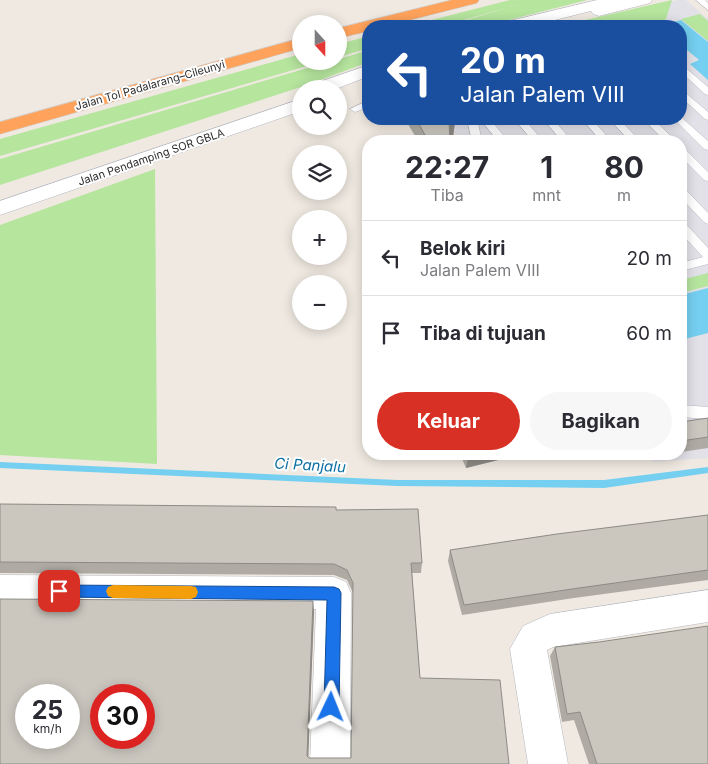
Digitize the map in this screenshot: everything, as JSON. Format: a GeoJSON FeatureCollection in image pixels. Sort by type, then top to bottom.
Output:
{"type":"FeatureCollection","features":[{"type":"Feature","properties":{"kind":"highway"},"geometry":{"type":"LineString","coordinates":[[348,22],[413,0]]}},
{"type":"Feature","properties":{"kind":"highway"},"geometry":{"type":"LineString","coordinates":[[369,20],[471,0]]}},
{"type":"Feature","properties":{"kind":"highway"},"geometry":{"type":"LineString","coordinates":[[348,24],[362,21]]}},
{"type":"Feature","properties":{"kind":"highway","name":"Jalan Tol Padalarang–Cileunyi"},"geometry":{"type":"LineString","coordinates":[[84,86],[292,30]]}},
{"type":"Feature","properties":{"kind":"highway","name":"Jalan Tol Padalarang–Cileunyi"},"geometry":{"type":"LineString","coordinates":[[0,128],[292,46]]}},
{"type":"Feature","properties":{"kind":"street"},"geometry":{"type":"LineString","coordinates":[[536,20],[616,0]]}},
{"type":"Feature","properties":{"kind":"street"},"geometry":{"type":"LineString","coordinates":[[567,20],[644,0]]}},
{"type":"Feature","properties":{"kind":"street"},"geometry":{"type":"LineString","coordinates":[[342,80],[362,73]]}},
{"type":"Feature","properties":{"kind":"street"},"geometry":{"type":"LineString","coordinates":[[347,88],[362,82]]}},
{"type":"Feature","properties":{"kind":"street","name":"Jalan Pendamping SOR GBLA"},"geometry":{"type":"LineString","coordinates":[[0,196],[292,98]]}},
{"type":"Feature","properties":{"kind":"street","name":"Jalan Pendamping SOR GBLA"},"geometry":{"type":"LineString","coordinates":[[0,208],[292,108]]}},
{"type":"Feature","properties":{"kind":"street"},"geometry":{"type":"LineString","coordinates":[[0,591],[334,593],[330,764]]}},
{"type":"Feature","properties":{"kind":"street"},"geometry":{"type":"LineString","coordinates":[[548,764],[528,649],[535,638],[550,631],[708,606]]}},
{"type":"Feature","properties":{"kind":"lane"},"geometry":{"type":"LineString","coordinates":[[700,0],[708,8]]}},
{"type":"Feature","properties":{"kind":"lane"},"geometry":{"type":"LineString","coordinates":[[687,73],[708,92]]}},
{"type":"Feature","properties":{"kind":"lane"},"geometry":{"type":"LineString","coordinates":[[687,98],[708,117]]}},
{"type":"Feature","properties":{"kind":"lane"},"geometry":{"type":"LineString","coordinates":[[355,109],[362,106]]}},
{"type":"Feature","properties":{"kind":"lane"},"geometry":{"type":"LineString","coordinates":[[490,125],[498,135]]}},
{"type":"Feature","properties":{"kind":"lane"},"geometry":{"type":"LineString","coordinates":[[524,125],[533,135]]}},
{"type":"Feature","properties":{"kind":"lane"},"geometry":{"type":"LineString","coordinates":[[553,125],[562,135]]}},
{"type":"Feature","properties":{"kind":"lane"},"geometry":{"type":"LineString","coordinates":[[592,125],[601,135]]}},
{"type":"Feature","properties":{"kind":"lane"},"geometry":{"type":"LineString","coordinates":[[620,125],[629,135]]}},
{"type":"Feature","properties":{"kind":"lane"},"geometry":{"type":"LineString","coordinates":[[655,125],[665,135]]}},
{"type":"Feature","properties":{"kind":"lane"},"geometry":{"type":"LineString","coordinates":[[685,125],[708,147]]}},
{"type":"Feature","properties":{"kind":"lane"},"geometry":{"type":"LineString","coordinates":[[687,156],[708,154]]}},
{"type":"Feature","properties":{"kind":"lane"},"geometry":{"type":"LineString","coordinates":[[687,159],[708,178]]}},
{"type":"Feature","properties":{"kind":"lane"},"geometry":{"type":"LineString","coordinates":[[687,197],[708,220]]}},
{"type":"Feature","properties":{"kind":"lane"},"geometry":{"type":"LineString","coordinates":[[687,232],[708,255]]}},
{"type":"Feature","properties":{"kind":"lane"},"geometry":{"type":"LineString","coordinates":[[687,265],[708,260]]}},
{"type":"Feature","properties":{"kind":"lane"},"geometry":{"type":"LineString","coordinates":[[687,412],[708,413]]}},
{"type":"Feature","properties":{"kind":"shaded area"},"geometry":{"type":"Polygon","coordinates":[[[678,0],[686,0],[708,19],[708,458],[687,460],[687,135],[456,135],[450,125],[687,125],[687,20],[588,20],[678,0]]]}},
{"type":"Feature","properties":{"kind":"shaded area"},"geometry":{"type":"Polygon","coordinates":[[[652,460],[680,460],[653,462],[652,460]]]}},
{"type":"Feature","properties":{"kind":"green space"},"geometry":{"type":"Polygon","coordinates":[[[510,0],[587,0],[509,20],[467,20],[526,2],[464,20],[432,20],[510,0]]]}},
{"type":"Feature","properties":{"kind":"green space"},"geometry":{"type":"Polygon","coordinates":[[[672,0],[664,20],[585,20],[672,0]]]}},
{"type":"Feature","properties":{"kind":"green space"},"geometry":{"type":"Polygon","coordinates":[[[700,14],[708,21],[708,41],[687,24],[687,20],[681,19],[700,14]]]}},
{"type":"Feature","properties":{"kind":"green space"},"geometry":{"type":"Polygon","coordinates":[[[362,38],[362,50],[348,54],[348,42],[362,38]]]}},
{"type":"Feature","properties":{"kind":"green space"},"geometry":{"type":"Polygon","coordinates":[[[362,52],[362,65],[348,70],[348,56],[362,52]]]}},
{"type":"Feature","properties":{"kind":"green space"},"geometry":{"type":"Polygon","coordinates":[[[292,57],[293,70],[0,156],[0,139],[292,57]]]}},
{"type":"Feature","properties":{"kind":"green space"},"geometry":{"type":"Polygon","coordinates":[[[301,70],[347,70],[320,80],[292,80],[292,90],[0,185],[0,159],[301,70]]]}},
{"type":"Feature","properties":{"kind":"green space"},"geometry":{"type":"Polygon","coordinates":[[[155,169],[157,464],[0,455],[0,225],[155,169]]]}},
{"type":"Feature","properties":{"kind":"green space"},"geometry":{"type":"Polygon","coordinates":[[[708,273],[708,286],[687,291],[687,278],[708,273]]]}},
{"type":"Feature","properties":{"kind":"water"},"geometry":{"type":"Polygon","coordinates":[[[687,25],[708,42],[708,80],[690,64],[699,60],[687,50],[687,25]]]}},
{"type":"Feature","properties":{"kind":"water"},"geometry":{"type":"Polygon","coordinates":[[[708,288],[708,333],[687,338],[687,293],[708,288]]]}},
{"type":"Feature","properties":{"kind":"building"},"geometry":{"type":"Polygon","coordinates":[[[419,125],[449,125],[450,135],[425,135],[419,125]]]}},
{"type":"Feature","properties":{"kind":"building"},"geometry":{"type":"Polygon","coordinates":[[[708,418],[708,437],[687,440],[687,421],[708,418]]]}},
{"type":"Feature","properties":{"kind":"building"},"geometry":{"type":"Polygon","coordinates":[[[0,504],[336,507],[336,510],[418,509],[422,563],[411,563],[420,678],[500,680],[509,764],[0,764],[0,599],[313,601],[307,756],[309,758],[351,758],[353,583],[347,570],[334,564],[0,562],[0,504]]]}},
{"type":"Feature","properties":{"kind":"building"},"geometry":{"type":"Polygon","coordinates":[[[708,515],[708,570],[464,605],[450,550],[557,534],[708,515]]]}},
{"type":"Feature","properties":{"kind":"building"},"geometry":{"type":"Polygon","coordinates":[[[708,626],[708,764],[597,764],[580,712],[567,714],[555,647],[708,626]]]}},
{"type":"Feature","properties":{"kind":"waterway","name":"Ci Panjalu"},"geometry":{"type":"LineString","coordinates":[[0,465],[397,483],[604,484],[708,470]]}},
{"type":"Feature","properties":{"kind":"slow traffic"},"geometry":{"type":"LineString","coordinates":[[113,591],[191,592]]}},
{"type":"Feature","properties":{"kind":"route"},"geometry":{"type":"LineString","coordinates":[[59,591],[334,593],[331,707]]}}]}
